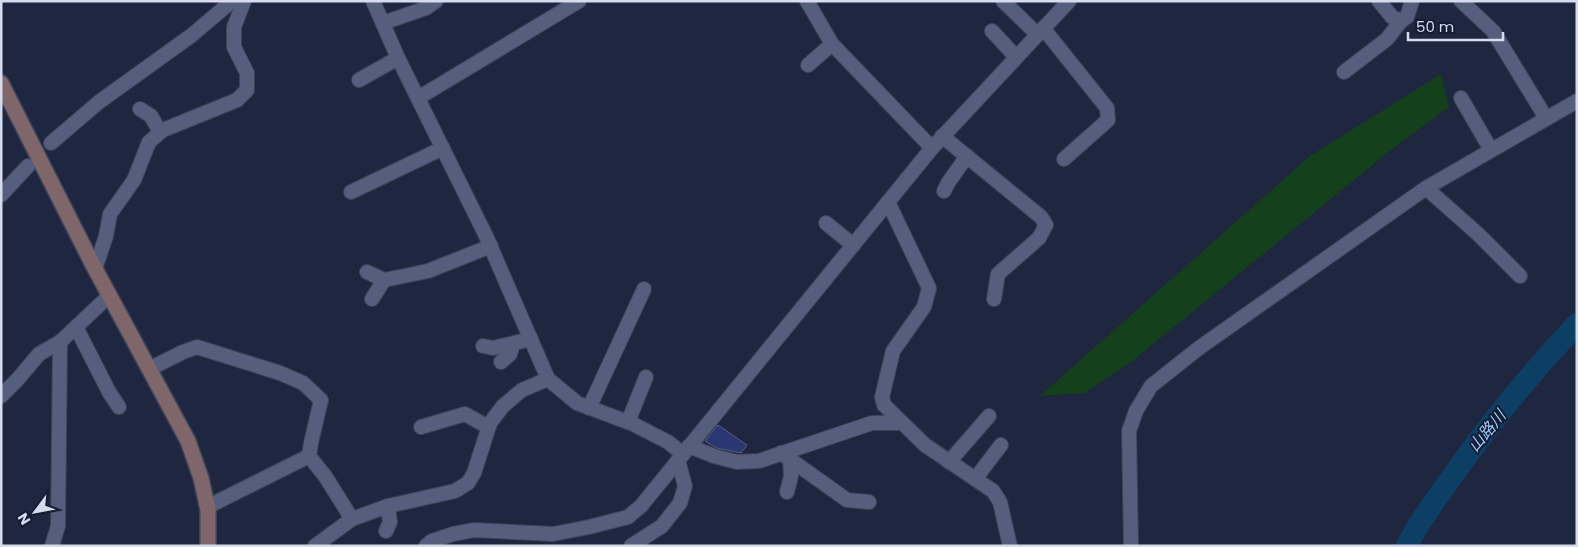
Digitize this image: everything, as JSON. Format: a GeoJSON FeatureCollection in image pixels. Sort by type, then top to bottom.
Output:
{"type":"FeatureCollection","features":[{"type":"Feature","properties":{"kind":"street"},"geometry":{"type":"LineString","coordinates":[[95,269],[106,236],[110,214],[134,180],[149,142],[160,132],[237,100],[247,90],[247,72],[234,47],[234,27],[240,1]]}},
{"type":"Feature","properties":{"kind":"street"},"geometry":{"type":"LineString","coordinates":[[51,143],[99,102],[240,1]]}},
{"type":"Feature","properties":{"kind":"street"},"geometry":{"type":"LineString","coordinates":[[373,1],[398,58],[490,246],[548,378],[577,403],[628,422],[668,442],[683,454],[714,456],[737,462],[759,461],[786,456],[872,423],[902,423]]}},
{"type":"Feature","properties":{"kind":"street"},"geometry":{"type":"LineString","coordinates":[[383,23],[426,8],[436,1]]}},
{"type":"Feature","properties":{"kind":"street"},"geometry":{"type":"LineString","coordinates":[[418,98],[579,1]]}},
{"type":"Feature","properties":{"kind":"street"},"geometry":{"type":"LineString","coordinates":[[807,1],[832,44],[932,148]]}},
{"type":"Feature","properties":{"kind":"street"},"geometry":{"type":"LineString","coordinates":[[1003,1],[1040,31],[1107,108],[1108,120],[1064,159]]}},
{"type":"Feature","properties":{"kind":"street"},"geometry":{"type":"LineString","coordinates":[[426,546],[432,541],[446,536],[474,530],[553,534],[628,516],[640,506],[942,136],[1069,1]]}},
{"type":"Feature","properties":{"kind":"street"},"geometry":{"type":"LineString","coordinates":[[1379,1],[1392,17],[1401,21]]}},
{"type":"Feature","properties":{"kind":"street"},"geometry":{"type":"LineString","coordinates":[[1344,72],[1387,39],[1401,21],[1407,17],[1412,1]]}},
{"type":"Feature","properties":{"kind":"street"},"geometry":{"type":"LineString","coordinates":[[1461,1],[1493,31],[1546,118]]}},
{"type":"Feature","properties":{"kind":"street"},"geometry":{"type":"LineString","coordinates":[[992,31],[1016,56]]}},
{"type":"Feature","properties":{"kind":"street"},"geometry":{"type":"LineString","coordinates":[[808,65],[832,44]]}},
{"type":"Feature","properties":{"kind":"street"},"geometry":{"type":"LineString","coordinates":[[359,80],[398,58]]}},
{"type":"Feature","properties":{"kind":"street"},"geometry":{"type":"LineString","coordinates":[[1,83],[95,269],[188,442],[201,478],[207,507],[208,546]]}},
{"type":"Feature","properties":{"kind":"street"},"geometry":{"type":"LineString","coordinates":[[1461,98],[1492,150]]}},
{"type":"Feature","properties":{"kind":"street"},"geometry":{"type":"LineString","coordinates":[[1131,546],[1129,431],[1136,411],[1151,386],[1199,348],[1426,188],[1577,101]]}},
{"type":"Feature","properties":{"kind":"street"},"geometry":{"type":"LineString","coordinates":[[140,108],[151,116],[160,132]]}},
{"type":"Feature","properties":{"kind":"street"},"geometry":{"type":"LineString","coordinates":[[942,136],[1041,217],[1046,225],[1038,238],[998,274],[994,299]]}},
{"type":"Feature","properties":{"kind":"street"},"geometry":{"type":"LineString","coordinates":[[351,192],[443,148]]}},
{"type":"Feature","properties":{"kind":"street"},"geometry":{"type":"LineString","coordinates":[[944,191],[948,182],[967,156]]}},
{"type":"Feature","properties":{"kind":"street"},"geometry":{"type":"LineString","coordinates":[[1,195],[28,166]]}},
{"type":"Feature","properties":{"kind":"street"},"geometry":{"type":"LineString","coordinates":[[1426,188],[1478,234],[1520,276]]}},
{"type":"Feature","properties":{"kind":"street"},"geometry":{"type":"LineString","coordinates":[[888,202],[929,288],[924,307],[893,351],[882,397],[884,405],[925,445],[993,491],[1000,502],[1010,546]]}},
{"type":"Feature","properties":{"kind":"street"},"geometry":{"type":"LineString","coordinates":[[826,223],[853,244]]}},
{"type":"Feature","properties":{"kind":"street"},"geometry":{"type":"LineString","coordinates":[[367,272],[384,280],[428,271],[490,246]]}},
{"type":"Feature","properties":{"kind":"street"},"geometry":{"type":"LineString","coordinates":[[372,299],[384,280]]}},
{"type":"Feature","properties":{"kind":"street"},"geometry":{"type":"LineString","coordinates":[[589,408],[644,289]]}},
{"type":"Feature","properties":{"kind":"street"},"geometry":{"type":"LineString","coordinates":[[1,396],[18,380],[39,354],[60,342],[110,295]]}},
{"type":"Feature","properties":{"kind":"street"},"geometry":{"type":"LineString","coordinates":[[76,327],[109,392],[119,407]]}},
{"type":"Feature","properties":{"kind":"street"},"geometry":{"type":"LineString","coordinates":[[483,346],[493,348],[531,338]]}},
{"type":"Feature","properties":{"kind":"street"},"geometry":{"type":"LineString","coordinates":[[52,546],[58,526],[60,342]]}},
{"type":"Feature","properties":{"kind":"street"},"geometry":{"type":"LineString","coordinates":[[500,362],[510,354],[513,344]]}},
{"type":"Feature","properties":{"kind":"street"},"geometry":{"type":"LineString","coordinates":[[149,369],[182,352],[197,347],[280,373],[304,383],[321,400],[310,443],[309,456],[326,476],[352,519]]}},
{"type":"Feature","properties":{"kind":"street"},"geometry":{"type":"LineString","coordinates":[[628,422],[646,377]]}},
{"type":"Feature","properties":{"kind":"street"},"geometry":{"type":"LineString","coordinates":[[315,546],[352,519],[388,506],[455,491],[468,483],[474,473],[490,423],[503,406],[522,390],[548,378]]}},
{"type":"Feature","properties":{"kind":"street"},"geometry":{"type":"LineString","coordinates":[[421,427],[465,414],[488,428]]}},
{"type":"Feature","properties":{"kind":"street"},"geometry":{"type":"LineString","coordinates":[[949,462],[989,416]]}},
{"type":"Feature","properties":{"kind":"street"},"geometry":{"type":"LineString","coordinates":[[975,479],[1001,445]]}},
{"type":"Feature","properties":{"kind":"street"},"geometry":{"type":"LineString","coordinates":[[631,546],[662,526],[680,503],[686,486],[683,454]]}},
{"type":"Feature","properties":{"kind":"street"},"geometry":{"type":"LineString","coordinates":[[207,507],[309,456]]}},
{"type":"Feature","properties":{"kind":"street"},"geometry":{"type":"LineString","coordinates":[[786,456],[791,476],[787,492]]}},
{"type":"Feature","properties":{"kind":"street"},"geometry":{"type":"LineString","coordinates":[[786,456],[847,500],[870,502]]}},
{"type":"Feature","properties":{"kind":"street"},"geometry":{"type":"LineString","coordinates":[[386,531],[390,522],[388,506]]}},
{"type":"Feature","properties":{"kind":"green space"},"geometry":{"type":"Polygon","coordinates":[[[1441,74],[1449,107],[1392,149],[1131,362],[1085,393],[1040,396],[1310,156],[1441,74]]]}},
{"type":"Feature","properties":{"kind":"building"},"geometry":{"type":"Polygon","coordinates":[[[718,425],[747,445],[741,453],[717,448],[705,441],[718,425]]]}},
{"type":"Feature","properties":{"kind":"waterway","name":"山路川"},"geometry":{"type":"LineString","coordinates":[[1407,546],[1424,516],[1491,424],[1524,383],[1577,324]]}}]}
